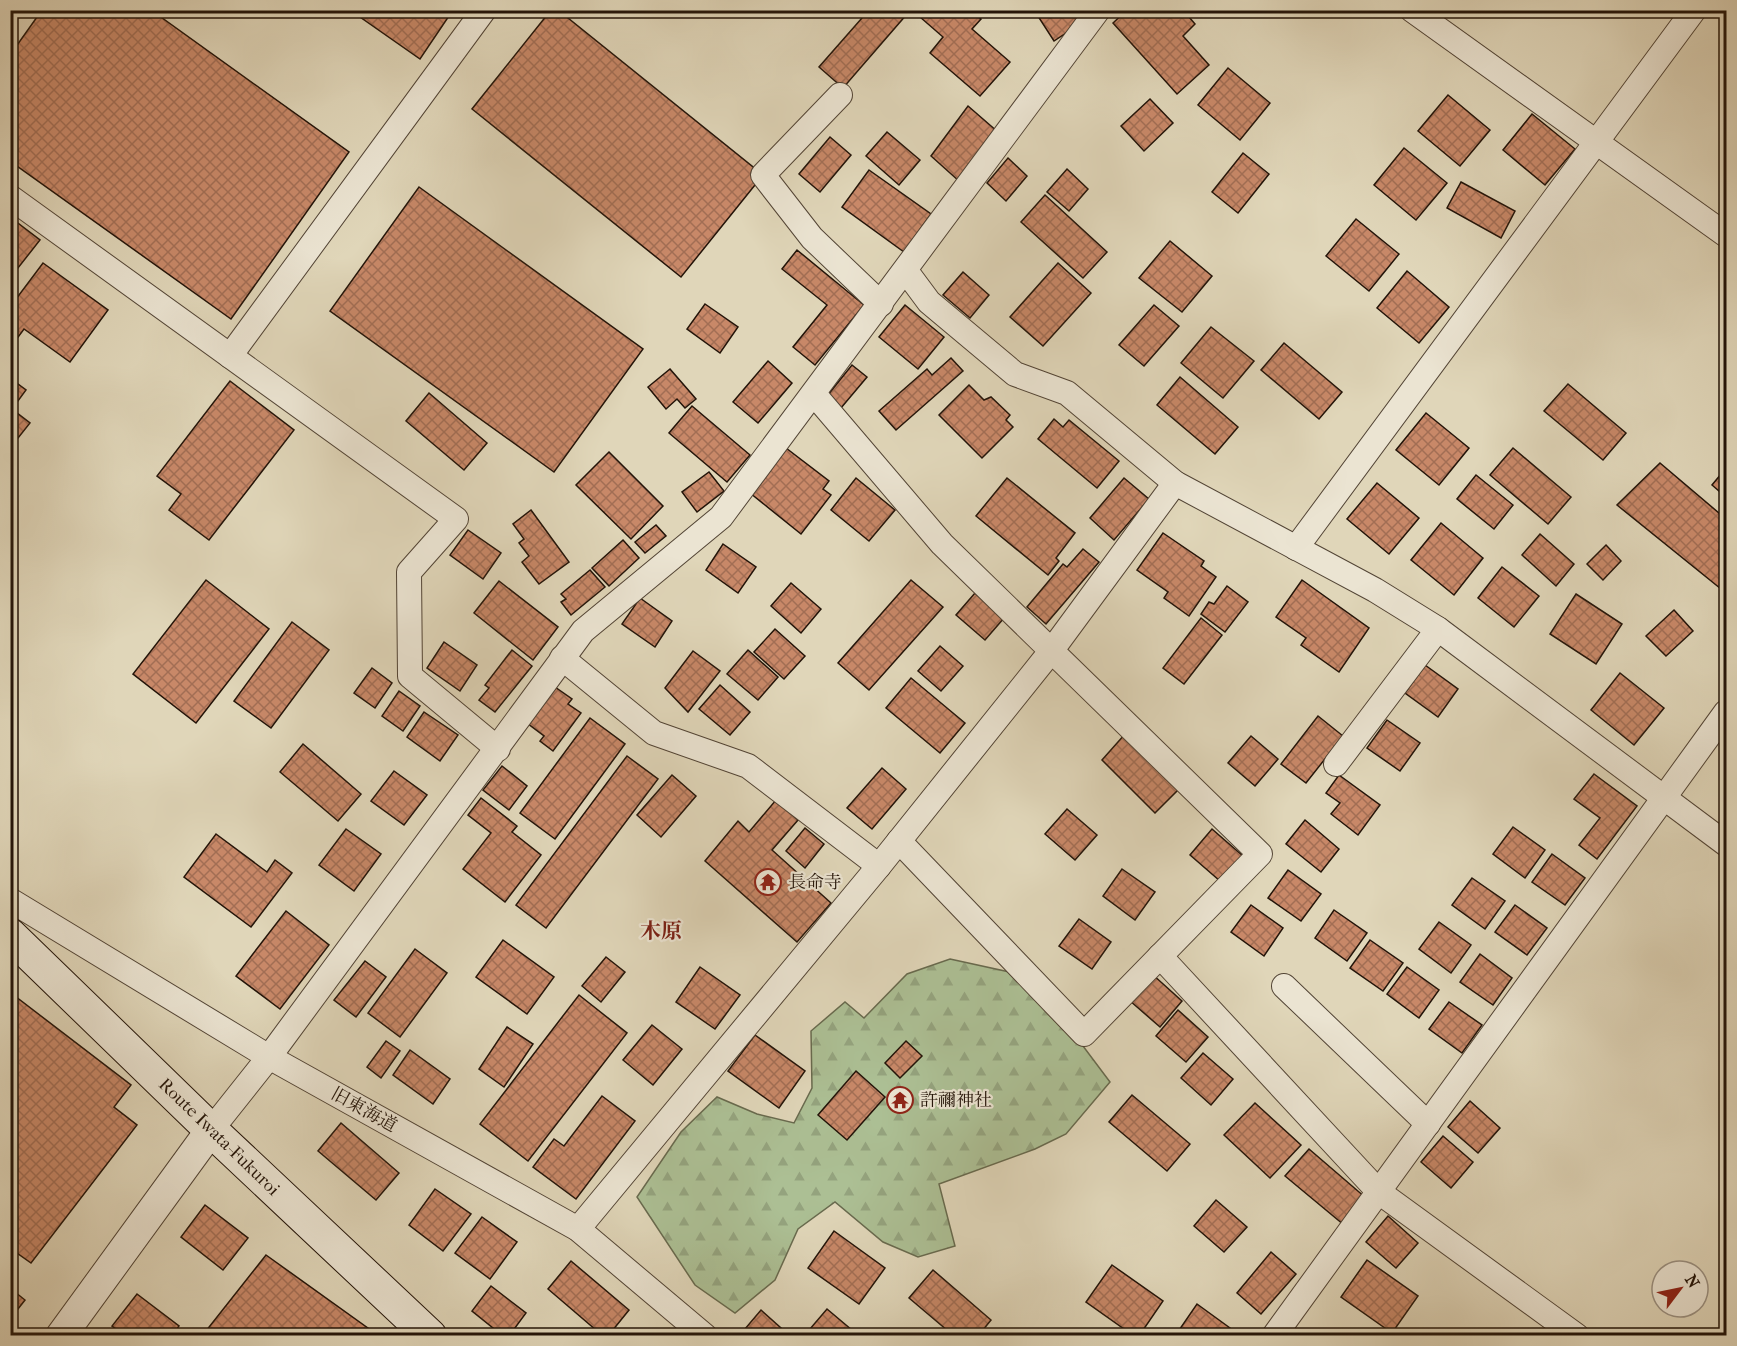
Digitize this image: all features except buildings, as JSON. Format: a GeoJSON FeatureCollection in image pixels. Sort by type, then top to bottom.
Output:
{"type":"FeatureCollection","features":[{"type":"Feature","properties":{"kind":"main road","name":"Route Iwata-Fukuroi"},"geometry":{"type":"LineString","coordinates":[[10,935],[211,1130],[430,1335]]}},
{"type":"Feature","properties":{"kind":"street"},"geometry":{"type":"LineString","coordinates":[[230,356],[484,10]]}},
{"type":"Feature","properties":{"kind":"street"},"geometry":{"type":"LineString","coordinates":[[61,1335],[211,1130],[269,1057],[498,749],[562,658],[583,632],[721,518],[1098,10]]}},
{"type":"Feature","properties":{"kind":"street"},"geometry":{"type":"LineString","coordinates":[[1412,10],[1726,235]]}},
{"type":"Feature","properties":{"kind":"street"},"geometry":{"type":"LineString","coordinates":[[1296,548],[1694,10]]}},
{"type":"Feature","properties":{"kind":"street"},"geometry":{"type":"LineString","coordinates":[[840,95],[763,175],[812,238],[881,304]]}},
{"type":"Feature","properties":{"kind":"street"},"geometry":{"type":"LineString","coordinates":[[10,197],[456,519],[409,572],[410,676],[498,749]]}},
{"type":"Feature","properties":{"kind":"street"},"geometry":{"type":"LineString","coordinates":[[906,271],[929,302],[1015,374],[1067,393],[1175,483],[1375,590],[1438,629],[1726,844]]}},
{"type":"Feature","properties":{"kind":"street"},"geometry":{"type":"LineString","coordinates":[[814,394],[942,544],[1260,854],[1084,1034],[899,841]]}},
{"type":"Feature","properties":{"kind":"street"},"geometry":{"type":"LineString","coordinates":[[578,1229],[879,866],[1052,651],[1175,483]]}},
{"type":"Feature","properties":{"kind":"street"},"geometry":{"type":"LineString","coordinates":[[1336,764],[1438,629]]}},
{"type":"Feature","properties":{"kind":"street"},"geometry":{"type":"LineString","coordinates":[[562,658],[654,733],[748,766],[879,866]]}},
{"type":"Feature","properties":{"kind":"street"},"geometry":{"type":"LineString","coordinates":[[1274,1335],[1726,712]]}},
{"type":"Feature","properties":{"kind":"street","name":"旧東海道"},"geometry":{"type":"LineString","coordinates":[[10,900],[269,1057],[578,1229],[705,1335]]}},
{"type":"Feature","properties":{"kind":"street"},"geometry":{"type":"LineString","coordinates":[[1160,956],[1379,1192],[1577,1335]]}},
{"type":"Feature","properties":{"kind":"street"},"geometry":{"type":"LineString","coordinates":[[1284,986],[1428,1124]]}},
{"type":"Feature","properties":{"kind":"green space"},"geometry":{"type":"Polygon","coordinates":[[[950,959],[1014,973],[1062,1018],[1110,1082],[1066,1134],[1035,1149],[939,1184],[955,1246],[918,1257],[883,1242],[835,1202],[798,1229],[775,1280],[735,1313],[695,1285],[637,1197],[681,1132],[717,1097],[757,1114],[794,1123],[812,1088],[811,1031],[845,1002],[864,1018],[907,974],[950,959]]]}},
{"type":"Feature","properties":{"kind":"place","name":"長命寺"},"geometry":{"type":"Point","coordinates":[768,882]}},
{"type":"Feature","properties":{"kind":"place","name":"許禰神社"},"geometry":{"type":"Point","coordinates":[900,1100]}},
{"type":"Feature","properties":{"kind":"district","name":"木原"},"geometry":{"type":"Point","coordinates":[661,931]}}]}
